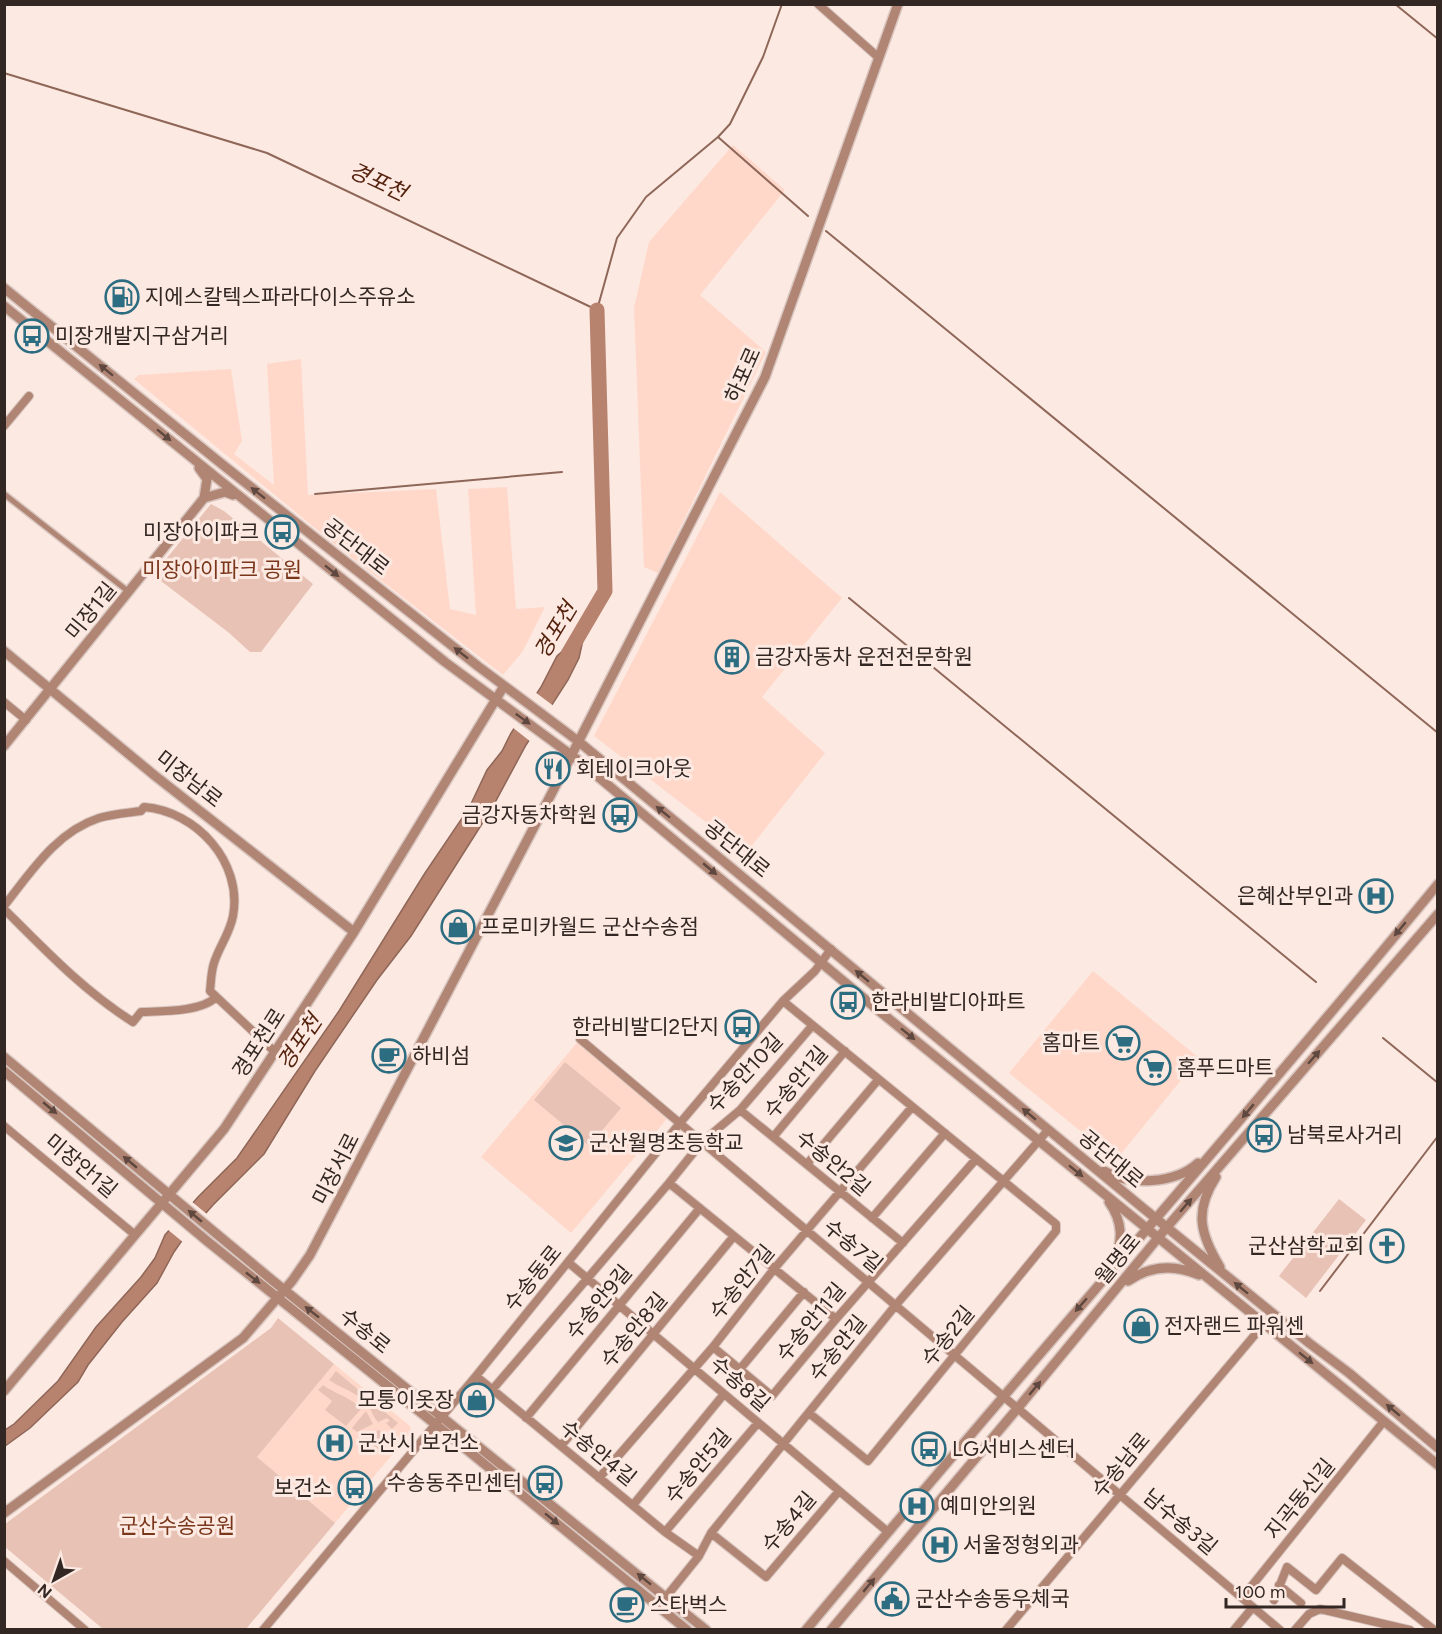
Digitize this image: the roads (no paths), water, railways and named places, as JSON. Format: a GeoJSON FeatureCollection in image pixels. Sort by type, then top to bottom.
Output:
{"type":"FeatureCollection","features":[{"type":"Feature","properties":{"kind":"street"},"geometry":{"type":"LineString","coordinates":[[818,4],[878,57]]}},
{"type":"Feature","properties":{"kind":"street","name":"하포로"},"geometry":{"type":"LineString","coordinates":[[578,741],[765,377],[898,4]]}},
{"type":"Feature","properties":{"kind":"street","name":"공단대로"},"geometry":{"type":"LineString","coordinates":[[4,288],[224,465],[578,741],[1155,1218],[1349,1373],[1437,1448]]}},
{"type":"Feature","properties":{"kind":"street","name":"공단대로"},"geometry":{"type":"LineString","coordinates":[[4,306],[445,662],[571,755],[717,874],[820,963],[1437,1465]]}},
{"type":"Feature","properties":{"kind":"street"},"geometry":{"type":"LineString","coordinates":[[4,426],[29,396]]}},
{"type":"Feature","properties":{"kind":"street"},"geometry":{"type":"LineString","coordinates":[[189,456],[207,479],[204,498],[225,492],[248,504]]}},
{"type":"Feature","properties":{"kind":"street"},"geometry":{"type":"LineString","coordinates":[[4,494],[129,592]]}},
{"type":"Feature","properties":{"kind":"street","name":"미장1길"},"geometry":{"type":"LineString","coordinates":[[4,746],[52,690],[204,498]]}},
{"type":"Feature","properties":{"kind":"street","name":"미장남로"},"geometry":{"type":"LineString","coordinates":[[4,651],[154,775],[354,932]]}},
{"type":"Feature","properties":{"kind":"street","name":"경포천로"},"geometry":{"type":"LineString","coordinates":[[4,1391],[135,1234],[172,1197],[224,1128],[354,932],[495,699],[506,687]]}},
{"type":"Feature","properties":{"kind":"street"},"geometry":{"type":"LineString","coordinates":[[4,702],[26,720]]}},
{"type":"Feature","properties":{"kind":"street","name":"미장서로"},"geometry":{"type":"LineString","coordinates":[[4,1513],[243,1338],[301,1269],[321,1236],[578,741]]}},
{"type":"Feature","properties":{"kind":"street"},"geometry":{"type":"LineString","coordinates":[[216,997],[210,1003],[193,1007],[141,1012],[133,1022],[111,1007],[58,963],[4,908],[39,861],[65,835],[88,822],[102,817],[141,811],[144,807],[176,815],[206,837],[218,851],[229,868],[233,882],[234,915],[216,958],[210,991],[275,1052]]}},
{"type":"Feature","properties":{"kind":"street","name":"월명로"},"geometry":{"type":"LineString","coordinates":[[806,1629],[1002,1396],[1222,1142],[1437,884]]}},
{"type":"Feature","properties":{"kind":"street","name":"월명로"},"geometry":{"type":"LineString","coordinates":[[831,1629],[1167,1227],[1437,914]]}},
{"type":"Feature","properties":{"kind":"street","name":"수송동로"},"geometry":{"type":"LineString","coordinates":[[263,1629],[476,1376],[680,1124],[783,1001],[814,971],[831,949]]}},
{"type":"Feature","properties":{"kind":"street","name":"수송안1길"},"geometry":{"type":"LineString","coordinates":[[783,1001],[1005,1181]]}},
{"type":"Feature","properties":{"kind":"street","name":"수송안10길"},"geometry":{"type":"LineString","coordinates":[[492,1390],[702,1142],[740,1110],[812,1026]]}},
{"type":"Feature","properties":{"kind":"street","name":"수송7길"},"geometry":{"type":"LineString","coordinates":[[580,1038],[1002,1396]]}},
{"type":"Feature","properties":{"kind":"street","name":"수송안1길"},"geometry":{"type":"LineString","coordinates":[[774,1136],[845,1052]]}},
{"type":"Feature","properties":{"kind":"street","name":"수송로"},"geometry":{"type":"LineString","coordinates":[[4,1057],[215,1233],[281,1294]]}},
{"type":"Feature","properties":{"kind":"street","name":"수송로"},"geometry":{"type":"LineString","coordinates":[[4,1071],[207,1241],[281,1294],[706,1629]]}},
{"type":"Feature","properties":{"kind":"street"},"geometry":{"type":"LineString","coordinates":[[807,1164],[878,1080]]}},
{"type":"Feature","properties":{"kind":"street","name":"수송안7길"},"geometry":{"type":"LineString","coordinates":[[599,1478],[713,1347],[774,1269],[912,1107]]}},
{"type":"Feature","properties":{"kind":"street","name":"수송안2길"},"geometry":{"type":"LineString","coordinates":[[740,1110],[903,1243]]}},
{"type":"Feature","properties":{"kind":"street","name":"미장안1길"},"geometry":{"type":"LineString","coordinates":[[4,1126],[135,1234]]}},
{"type":"Feature","properties":{"kind":"street","name":"수송안길"},"geometry":{"type":"LineString","coordinates":[[666,1597],[699,1556],[711,1533],[895,1306],[1048,1130]]}},
{"type":"Feature","properties":{"kind":"street"},"geometry":{"type":"LineString","coordinates":[[872,1218],[945,1133]]}},
{"type":"Feature","properties":{"kind":"street"},"geometry":{"type":"LineString","coordinates":[[1081,1157],[1111,1175],[1135,1182],[1150,1181],[1169,1177],[1194,1167],[1222,1142]]}},
{"type":"Feature","properties":{"kind":"street"},"geometry":{"type":"LineString","coordinates":[[1224,1274],[1206,1244],[1202,1219],[1203,1206],[1213,1182],[1233,1151]]}},
{"type":"Feature","properties":{"kind":"street","name":"수송안11길"},"geometry":{"type":"LineString","coordinates":[[713,1347],[772,1396],[836,1318],[976,1159]]}},
{"type":"Feature","properties":{"kind":"street","name":"수송2길"},"geometry":{"type":"LineString","coordinates":[[809,1413],[868,1461],[1056,1231],[1056,1224],[1005,1181]]}},
{"type":"Feature","properties":{"kind":"street"},"geometry":{"type":"LineString","coordinates":[[669,1183],[836,1318]]}},
{"type":"Feature","properties":{"kind":"street"},"geometry":{"type":"LineString","coordinates":[[1091,1183],[1117,1213],[1120,1225],[1121,1239],[1118,1253],[1104,1278]]}},
{"type":"Feature","properties":{"kind":"street","name":"수송안9길"},"geometry":{"type":"LineString","coordinates":[[526,1418],[700,1208]]}},
{"type":"Feature","properties":{"kind":"street","name":"수송안8길"},"geometry":{"type":"LineString","coordinates":[[561,1446],[734,1236]]}},
{"type":"Feature","properties":{"kind":"street","name":"수송8길"},"geometry":{"type":"LineString","coordinates":[[569,1263],[757,1424],[888,1532]]}},
{"type":"Feature","properties":{"kind":"street"},"geometry":{"type":"LineString","coordinates":[[1119,1287],[1140,1273],[1170,1266],[1198,1274],[1214,1283]]}},
{"type":"Feature","properties":{"kind":"street"},"geometry":{"type":"LineString","coordinates":[[740,1369],[804,1292]]}},
{"type":"Feature","properties":{"kind":"street","name":"수송남로"},"geometry":{"type":"LineString","coordinates":[[1006,1629],[1264,1324]]}},
{"type":"Feature","properties":{"kind":"street","name":"수송안4길"},"geometry":{"type":"LineString","coordinates":[[476,1376],[665,1532],[699,1556]]}},
{"type":"Feature","properties":{"kind":"street"},"geometry":{"type":"LineString","coordinates":[[633,1505],[724,1394]]}},
{"type":"Feature","properties":{"kind":"street","name":"남수송3길"},"geometry":{"type":"LineString","coordinates":[[1002,1396],[1280,1629]]}},
{"type":"Feature","properties":{"kind":"street","name":"수송로"},"geometry":{"type":"LineString","coordinates":[[439,1420],[687,1629]]}},
{"type":"Feature","properties":{"kind":"street","name":"지곡동신길"},"geometry":{"type":"LineString","coordinates":[[1242,1598],[1384,1422]]}},
{"type":"Feature","properties":{"kind":"street","name":"수송안5길"},"geometry":{"type":"LineString","coordinates":[[665,1532],[757,1424]]}},
{"type":"Feature","properties":{"kind":"street","name":"수송4길"},"geometry":{"type":"LineString","coordinates":[[711,1533],[766,1577],[839,1491]]}},
{"type":"Feature","properties":{"kind":"street"},"geometry":{"type":"LineString","coordinates":[[1274,1600],[1287,1567],[1316,1590],[1342,1558],[1434,1629]]}},
{"type":"Feature","properties":{"kind":"street"},"geometry":{"type":"LineString","coordinates":[[4,1561],[85,1629]]}},
{"type":"Feature","properties":{"kind":"street"},"geometry":{"type":"LineString","coordinates":[[1279,1585],[1301,1603]]}},
{"type":"Feature","properties":{"kind":"street"},"geometry":{"type":"LineString","coordinates":[[1234,1629],[1253,1607]]}},
{"type":"Feature","properties":{"kind":"street"},"geometry":{"type":"LineString","coordinates":[[1295,1629],[1309,1614],[1320,1608],[1410,1629]]}},
{"type":"Feature","properties":{"kind":"waterway","name":"경포천"},"geometry":{"type":"LineString","coordinates":[[4,73],[267,153],[597,310],[617,238],[646,197],[718,137],[730,124],[763,57],[782,4]]}},
{"type":"Feature","properties":{"kind":"waterway"},"geometry":{"type":"LineString","coordinates":[[1395,4],[1438,39]]}},
{"type":"Feature","properties":{"kind":"waterway"},"geometry":{"type":"LineString","coordinates":[[718,137],[808,216]]}},
{"type":"Feature","properties":{"kind":"waterway"},"geometry":{"type":"LineString","coordinates":[[826,231],[1438,733]]}},
{"type":"Feature","properties":{"kind":"waterway","name":"경포천"},"geometry":{"type":"LineString","coordinates":[[568,654],[605,591],[597,310]]}},
{"type":"Feature","properties":{"kind":"waterway"},"geometry":{"type":"LineString","coordinates":[[315,494],[562,472]]}},
{"type":"Feature","properties":{"kind":"waterway"},"geometry":{"type":"LineString","coordinates":[[849,598],[1316,982]]}},
{"type":"Feature","properties":{"kind":"waterway"},"geometry":{"type":"LineString","coordinates":[[1383,1038],[1438,1083]]}},
{"type":"Feature","properties":{"kind":"waterway"},"geometry":{"type":"LineString","coordinates":[[1320,1291],[1438,1136]]}},
{"type":"Feature","properties":{"kind":"place","name":"지에스칼텍스파라다이스주유소"},"geometry":{"type":"Point","coordinates":[122,297]}},
{"type":"Feature","properties":{"kind":"place","name":"미장개발지구삼거리"},"geometry":{"type":"Point","coordinates":[32,336]}},
{"type":"Feature","properties":{"kind":"place","name":"미장아이파크"},"geometry":{"type":"Point","coordinates":[282,532]}},
{"type":"Feature","properties":{"kind":"place","name":"금강자동차 운전전문학원"},"geometry":{"type":"Point","coordinates":[732,657]}},
{"type":"Feature","properties":{"kind":"place","name":"회테이크아웃"},"geometry":{"type":"Point","coordinates":[553,769]}},
{"type":"Feature","properties":{"kind":"place","name":"금강자동차학원"},"geometry":{"type":"Point","coordinates":[620,815]}},
{"type":"Feature","properties":{"kind":"place","name":"은혜산부인과"},"geometry":{"type":"Point","coordinates":[1376,896]}},
{"type":"Feature","properties":{"kind":"place","name":"프로미카월드 군산수송점"},"geometry":{"type":"Point","coordinates":[458,927]}},
{"type":"Feature","properties":{"kind":"place","name":"한라비발디아파트"},"geometry":{"type":"Point","coordinates":[848,1002]}},
{"type":"Feature","properties":{"kind":"place","name":"한라비발디2단지"},"geometry":{"type":"Point","coordinates":[742,1027]}},
{"type":"Feature","properties":{"kind":"place","name":"홈마트"},"geometry":{"type":"Point","coordinates":[1123,1043]}},
{"type":"Feature","properties":{"kind":"place","name":"하비섬"},"geometry":{"type":"Point","coordinates":[389,1056]}},
{"type":"Feature","properties":{"kind":"place","name":"홈푸드마트"},"geometry":{"type":"Point","coordinates":[1154,1068]}},
{"type":"Feature","properties":{"kind":"place","name":"남북로사거리"},"geometry":{"type":"Point","coordinates":[1264,1135]}},
{"type":"Feature","properties":{"kind":"place","name":"군산월명초등학교"},"geometry":{"type":"Point","coordinates":[566,1143]}},
{"type":"Feature","properties":{"kind":"place","name":"군산삼학교회"},"geometry":{"type":"Point","coordinates":[1387,1246]}},
{"type":"Feature","properties":{"kind":"place","name":"전자랜드 파워센"},"geometry":{"type":"Point","coordinates":[1141,1326]}},
{"type":"Feature","properties":{"kind":"place","name":"모퉁이옷장"},"geometry":{"type":"Point","coordinates":[477,1400]}},
{"type":"Feature","properties":{"kind":"place","name":"군산시 보건소"},"geometry":{"type":"Point","coordinates":[335,1443]}},
{"type":"Feature","properties":{"kind":"place","name":"LG서비스센터"},"geometry":{"type":"Point","coordinates":[929,1449]}},
{"type":"Feature","properties":{"kind":"place","name":"수송동주민센터"},"geometry":{"type":"Point","coordinates":[545,1483]}},
{"type":"Feature","properties":{"kind":"place","name":"보건소"},"geometry":{"type":"Point","coordinates":[355,1488]}},
{"type":"Feature","properties":{"kind":"place","name":"예미안의원"},"geometry":{"type":"Point","coordinates":[917,1506]}},
{"type":"Feature","properties":{"kind":"place","name":"서울정형외과"},"geometry":{"type":"Point","coordinates":[940,1545]}},
{"type":"Feature","properties":{"kind":"place","name":"군산수송동우체국"},"geometry":{"type":"Point","coordinates":[892,1599]}},
{"type":"Feature","properties":{"kind":"place","name":"스타벅스"},"geometry":{"type":"Point","coordinates":[627,1605]}},
{"type":"Feature","properties":{"kind":"park label","name":"미장아이파크 공원"},"geometry":{"type":"Point","coordinates":[222,570]}},
{"type":"Feature","properties":{"kind":"park label","name":"군산수송공원"},"geometry":{"type":"Point","coordinates":[177,1526]}}]}
